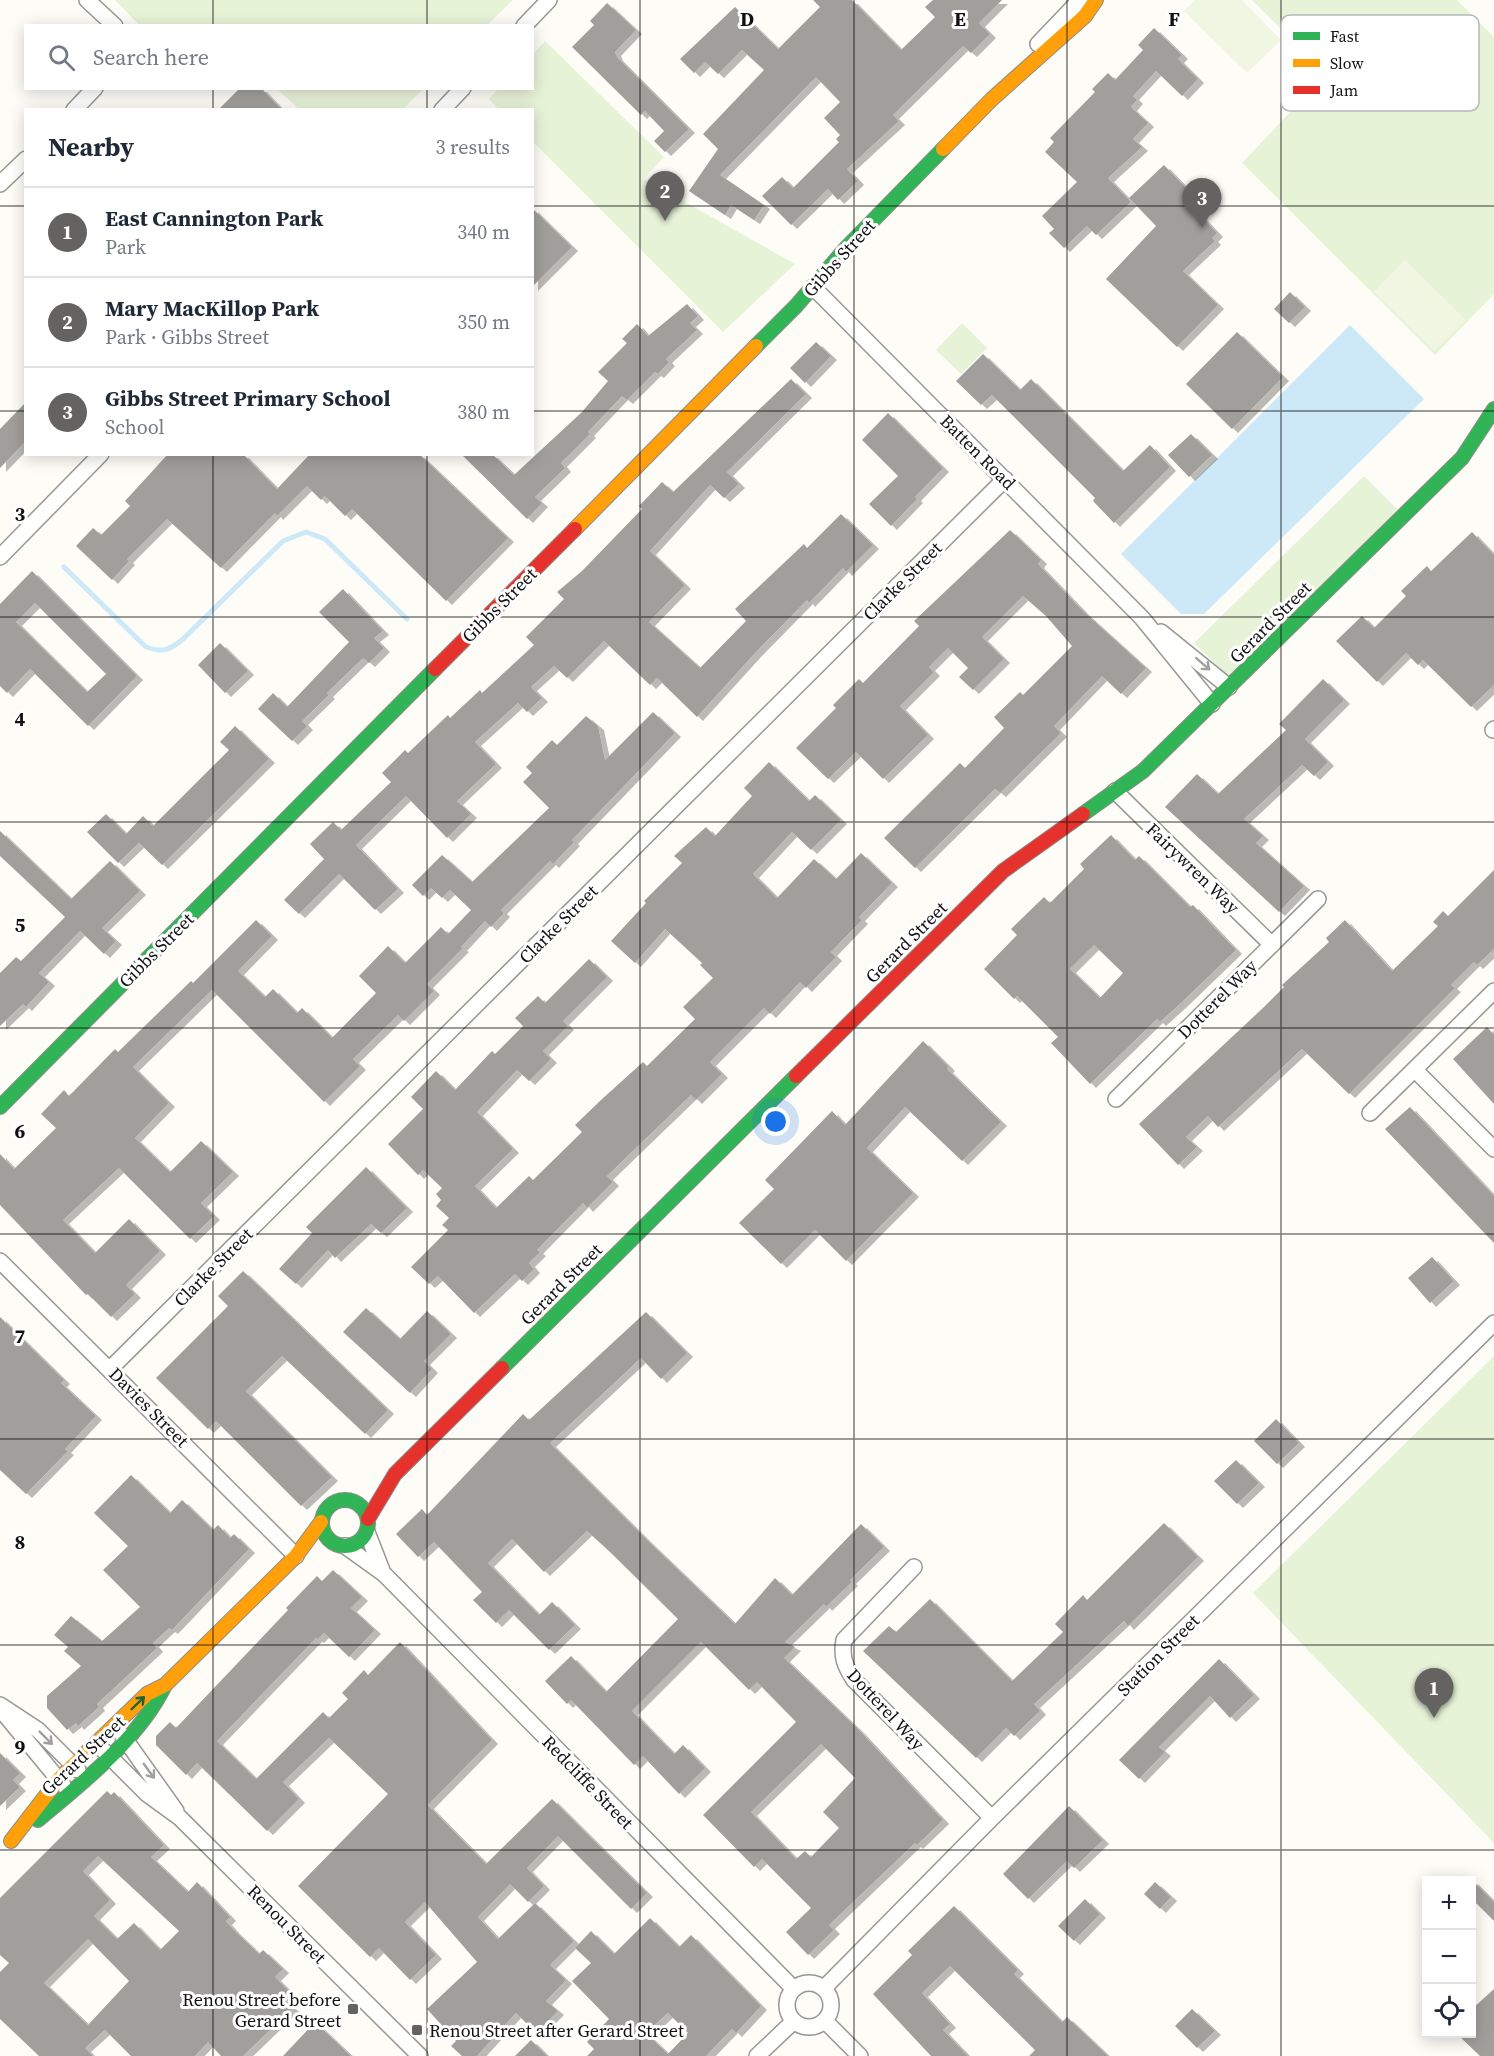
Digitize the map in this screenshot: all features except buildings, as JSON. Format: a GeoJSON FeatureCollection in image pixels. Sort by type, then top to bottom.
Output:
{"type":"FeatureCollection","features":[{"type":"Feature","properties":{"kind":"street"},"geometry":{"type":"LineString","coordinates":[[87,0],[113,24]]}},
{"type":"Feature","properties":{"kind":"street"},"geometry":{"type":"LineString","coordinates":[[526,24],[549,0]]}},
{"type":"Feature","properties":{"kind":"street","name":"Gibbs Street"},"geometry":{"type":"LineString","coordinates":[[992,99],[1023,59],[1080,0]]}},
{"type":"Feature","properties":{"kind":"street","name":"Gibbs Street"},"geometry":{"type":"LineString","coordinates":[[0,1107],[813,287],[846,247],[992,99],[1085,16],[1096,0]]}},
{"type":"Feature","properties":{"kind":"street"},"geometry":{"type":"LineString","coordinates":[[76,108],[92,90]]}},
{"type":"Feature","properties":{"kind":"street"},"geometry":{"type":"LineString","coordinates":[[444,108],[461,90]]}},
{"type":"Feature","properties":{"kind":"street"},"geometry":{"type":"LineString","coordinates":[[0,184],[24,161]]}},
{"type":"Feature","properties":{"kind":"street","name":"Batten Road"},"geometry":{"type":"LineString","coordinates":[[813,287],[1142,618],[1212,704]]}},
{"type":"Feature","properties":{"kind":"street","name":"Gerard Street"},"geometry":{"type":"LineString","coordinates":[[1462,458],[1494,409]]}},
{"type":"Feature","properties":{"kind":"street","name":"Gerard Street"},"geometry":{"type":"LineString","coordinates":[[346,1499],[395,1474],[1003,871],[1143,771],[1462,458],[1494,436]]}},
{"type":"Feature","properties":{"kind":"street"},"geometry":{"type":"LineString","coordinates":[[0,557],[99,456]]}},
{"type":"Feature","properties":{"kind":"street","name":"Clarke Street"},"geometry":{"type":"LineString","coordinates":[[111,1368],[1005,479]]}},
{"type":"Feature","properties":{"kind":"street","name":"Batten Road"},"geometry":{"type":"LineString","coordinates":[[1142,618],[1193,656],[1229,687]]}},
{"type":"Feature","properties":{"kind":"street","name":"Fairywren Way"},"geometry":{"type":"LineString","coordinates":[[1115,791],[1272,945]]}},
{"type":"Feature","properties":{"kind":"street","name":"Dotterel Way"},"geometry":{"type":"LineString","coordinates":[[1116,1099],[1318,899]]}},
{"type":"Feature","properties":{"kind":"street"},"geometry":{"type":"LineString","coordinates":[[1370,1113],[1494,991]]}},
{"type":"Feature","properties":{"kind":"street"},"geometry":{"type":"LineString","coordinates":[[1415,1071],[1494,1149]]}},
{"type":"Feature","properties":{"kind":"street","name":"Davies Street"},"geometry":{"type":"LineString","coordinates":[[0,1261],[111,1368],[296,1556]]}},
{"type":"Feature","properties":{"kind":"street","name":"Station Street"},"geometry":{"type":"LineString","coordinates":[[824,1988],[992,1818],[1494,1323]]}},
{"type":"Feature","properties":{"kind":"street","name":"Gerard Street"},"geometry":{"type":"LineString","coordinates":[[367,1525],[395,1474]]}},
{"type":"Feature","properties":{"kind":"street"},"geometry":{"type":"LineString","coordinates":[[346,1499],[361,1505],[367,1525],[358,1542],[339,1545],[324,1534],[322,1515],[331,1503],[346,1499]]}},
{"type":"Feature","properties":{"kind":"street","name":"Gerard Street"},"geometry":{"type":"LineString","coordinates":[[11,1841],[58,1780],[147,1694],[165,1685],[296,1556],[321,1522]]}},
{"type":"Feature","properties":{"kind":"street","name":"Redcliffe Street"},"geometry":{"type":"LineString","coordinates":[[367,1525],[384,1574]]}},
{"type":"Feature","properties":{"kind":"street","name":"Gerard Street"},"geometry":{"type":"LineString","coordinates":[[296,1556],[339,1545]]}},
{"type":"Feature","properties":{"kind":"street","name":"Redcliffe Street"},"geometry":{"type":"LineString","coordinates":[[339,1545],[384,1574],[794,1989]]}},
{"type":"Feature","properties":{"kind":"street","name":"Dotterel Way"},"geometry":{"type":"LineString","coordinates":[[915,1567],[844,1640],[842,1654],[846,1668],[854,1680],[992,1818]]}},
{"type":"Feature","properties":{"kind":"street","name":"Gerard Street"},"geometry":{"type":"LineString","coordinates":[[0,1851],[71,1794],[86,1778],[111,1758],[156,1707],[165,1685]]}},
{"type":"Feature","properties":{"kind":"street"},"geometry":{"type":"LineString","coordinates":[[0,1707],[38,1730],[86,1778]]}},
{"type":"Feature","properties":{"kind":"street"},"geometry":{"type":"LineString","coordinates":[[0,1707],[71,1794]]}},
{"type":"Feature","properties":{"kind":"street","name":"Renou Street"},"geometry":{"type":"LineString","coordinates":[[114,1726],[127,1740],[180,1818]]}},
{"type":"Feature","properties":{"kind":"street","name":"Renou Street"},"geometry":{"type":"LineString","coordinates":[[97,1743],[147,1794],[180,1818],[420,2056]]}},
{"type":"Feature","properties":{"kind":"street"},"geometry":{"type":"LineString","coordinates":[[812,1983],[824,1988],[832,2008],[825,2021],[810,2027],[794,2021],[788,2009],[788,2002],[794,1989],[812,1983]]}},
{"type":"Feature","properties":{"kind":"street"},"geometry":{"type":"LineString","coordinates":[[757,2056],[794,2021]]}},
{"type":"Feature","properties":{"kind":"street"},"geometry":{"type":"LineString","coordinates":[[825,2021],[860,2056]]}},
{"type":"Feature","properties":{"kind":"green space"},"geometry":{"type":"Polygon","coordinates":[[[115,0],[513,0],[488,24],[138,24],[115,0]]]}},
{"type":"Feature","properties":{"kind":"green space"},"geometry":{"type":"Polygon","coordinates":[[[1195,0],[1242,0],[1281,40],[1247,73],[1184,11],[1195,0]]]}},
{"type":"Feature","properties":{"kind":"green space"},"geometry":{"type":"Polygon","coordinates":[[[1252,0],[1457,0],[1472,15],[1281,15],[1281,29],[1252,0]]]}},
{"type":"Feature","properties":{"kind":"green space"},"geometry":{"type":"Polygon","coordinates":[[[1479,22],[1494,37],[1494,294],[1435,355],[1242,163],[1291,111],[1479,111],[1479,22]]]}},
{"type":"Feature","properties":{"kind":"green space"},"geometry":{"type":"Polygon","coordinates":[[[545,41],[664,157],[644,179],[795,264],[723,332],[534,143],[534,108],[498,108],[489,99],[497,90],[534,90],[534,53],[545,41]]]}},
{"type":"Feature","properties":{"kind":"green space"},"geometry":{"type":"Polygon","coordinates":[[[278,90],[422,90],[404,108],[298,108],[278,90]]]}},
{"type":"Feature","properties":{"kind":"green space"},"geometry":{"type":"Polygon","coordinates":[[[1405,260],[1466,320],[1434,351],[1374,292],[1405,260]]]}},
{"type":"Feature","properties":{"kind":"green space"},"geometry":{"type":"Polygon","coordinates":[[[962,323],[987,348],[961,374],[936,350],[962,323]]]}},
{"type":"Feature","properties":{"kind":"green space"},"geometry":{"type":"Polygon","coordinates":[[[1364,476],[1398,510],[1229,677],[1194,643],[1364,476]]]}},
{"type":"Feature","properties":{"kind":"green space"},"geometry":{"type":"Polygon","coordinates":[[[1494,1356],[1494,1843],[1253,1593],[1494,1356]]]}},
{"type":"Feature","properties":{"kind":"water"},"geometry":{"type":"Polygon","coordinates":[[[1350,325],[1424,399],[1204,614],[1181,614],[1121,554],[1350,325]]]}},
{"type":"Feature","properties":{"kind":"waterway"},"geometry":{"type":"LineString","coordinates":[[64,567],[146,647],[162,650],[174,646],[183,639],[283,541],[306,532],[325,539],[407,619]]}},
{"type":"Feature","properties":{"kind":"traffic: fast"},"geometry":{"type":"LineString","coordinates":[[756,346],[796,306],[847,247],[943,149]]}},
{"type":"Feature","properties":{"kind":"traffic: fast"},"geometry":{"type":"LineString","coordinates":[[1083,814],[1143,771],[1462,458],[1494,409]]}},
{"type":"Feature","properties":{"kind":"traffic: fast"},"geometry":{"type":"LineString","coordinates":[[0,1107],[435,669]]}},
{"type":"Feature","properties":{"kind":"traffic: fast"},"geometry":{"type":"LineString","coordinates":[[502,1368],[796,1076]]}},
{"type":"Feature","properties":{"kind":"traffic: fast"},"geometry":{"type":"LineString","coordinates":[[350,1500],[362,1506],[367,1514],[368,1523],[367,1532],[362,1540],[354,1545],[340,1546],[332,1543],[325,1536],[322,1518],[325,1510],[332,1503],[350,1500]]}},
{"type":"Feature","properties":{"kind":"traffic: fast"},"geometry":{"type":"LineString","coordinates":[[38,1820],[91,1775],[141,1724],[165,1685]]}},
{"type":"Feature","properties":{"kind":"traffic: slow"},"geometry":{"type":"LineString","coordinates":[[943,149],[992,99],[1085,16],[1096,0]]}},
{"type":"Feature","properties":{"kind":"traffic: slow"},"geometry":{"type":"LineString","coordinates":[[575,529],[756,346]]}},
{"type":"Feature","properties":{"kind":"traffic: slow"},"geometry":{"type":"LineString","coordinates":[[11,1841],[58,1780],[147,1694],[165,1685],[296,1556],[321,1522]]}},
{"type":"Feature","properties":{"kind":"traffic: jam"},"geometry":{"type":"LineString","coordinates":[[435,669],[575,529]]}},
{"type":"Feature","properties":{"kind":"traffic: jam"},"geometry":{"type":"LineString","coordinates":[[796,1076],[1003,871],[1083,814]]}},
{"type":"Feature","properties":{"kind":"traffic: jam"},"geometry":{"type":"LineString","coordinates":[[368,1519],[395,1474],[502,1368]]}},
{"type":"Feature","properties":{"kind":"place","name":"Mary MacKillop Park"},"geometry":{"type":"Point","coordinates":[665,221]}},
{"type":"Feature","properties":{"kind":"place","name":"Gibbs Street Primary School"},"geometry":{"type":"Point","coordinates":[1202,228]}},
{"type":"Feature","properties":{"kind":"place","name":"East Cannington Park"},"geometry":{"type":"Point","coordinates":[1434,1718]}},
{"type":"Feature","properties":{"kind":"place","name":"Renou Street before Gerard Street"},"geometry":{"type":"Point","coordinates":[353,2009]}},
{"type":"Feature","properties":{"kind":"place","name":"Renou Street after Gerard Street"},"geometry":{"type":"Point","coordinates":[417,2030]}}]}
